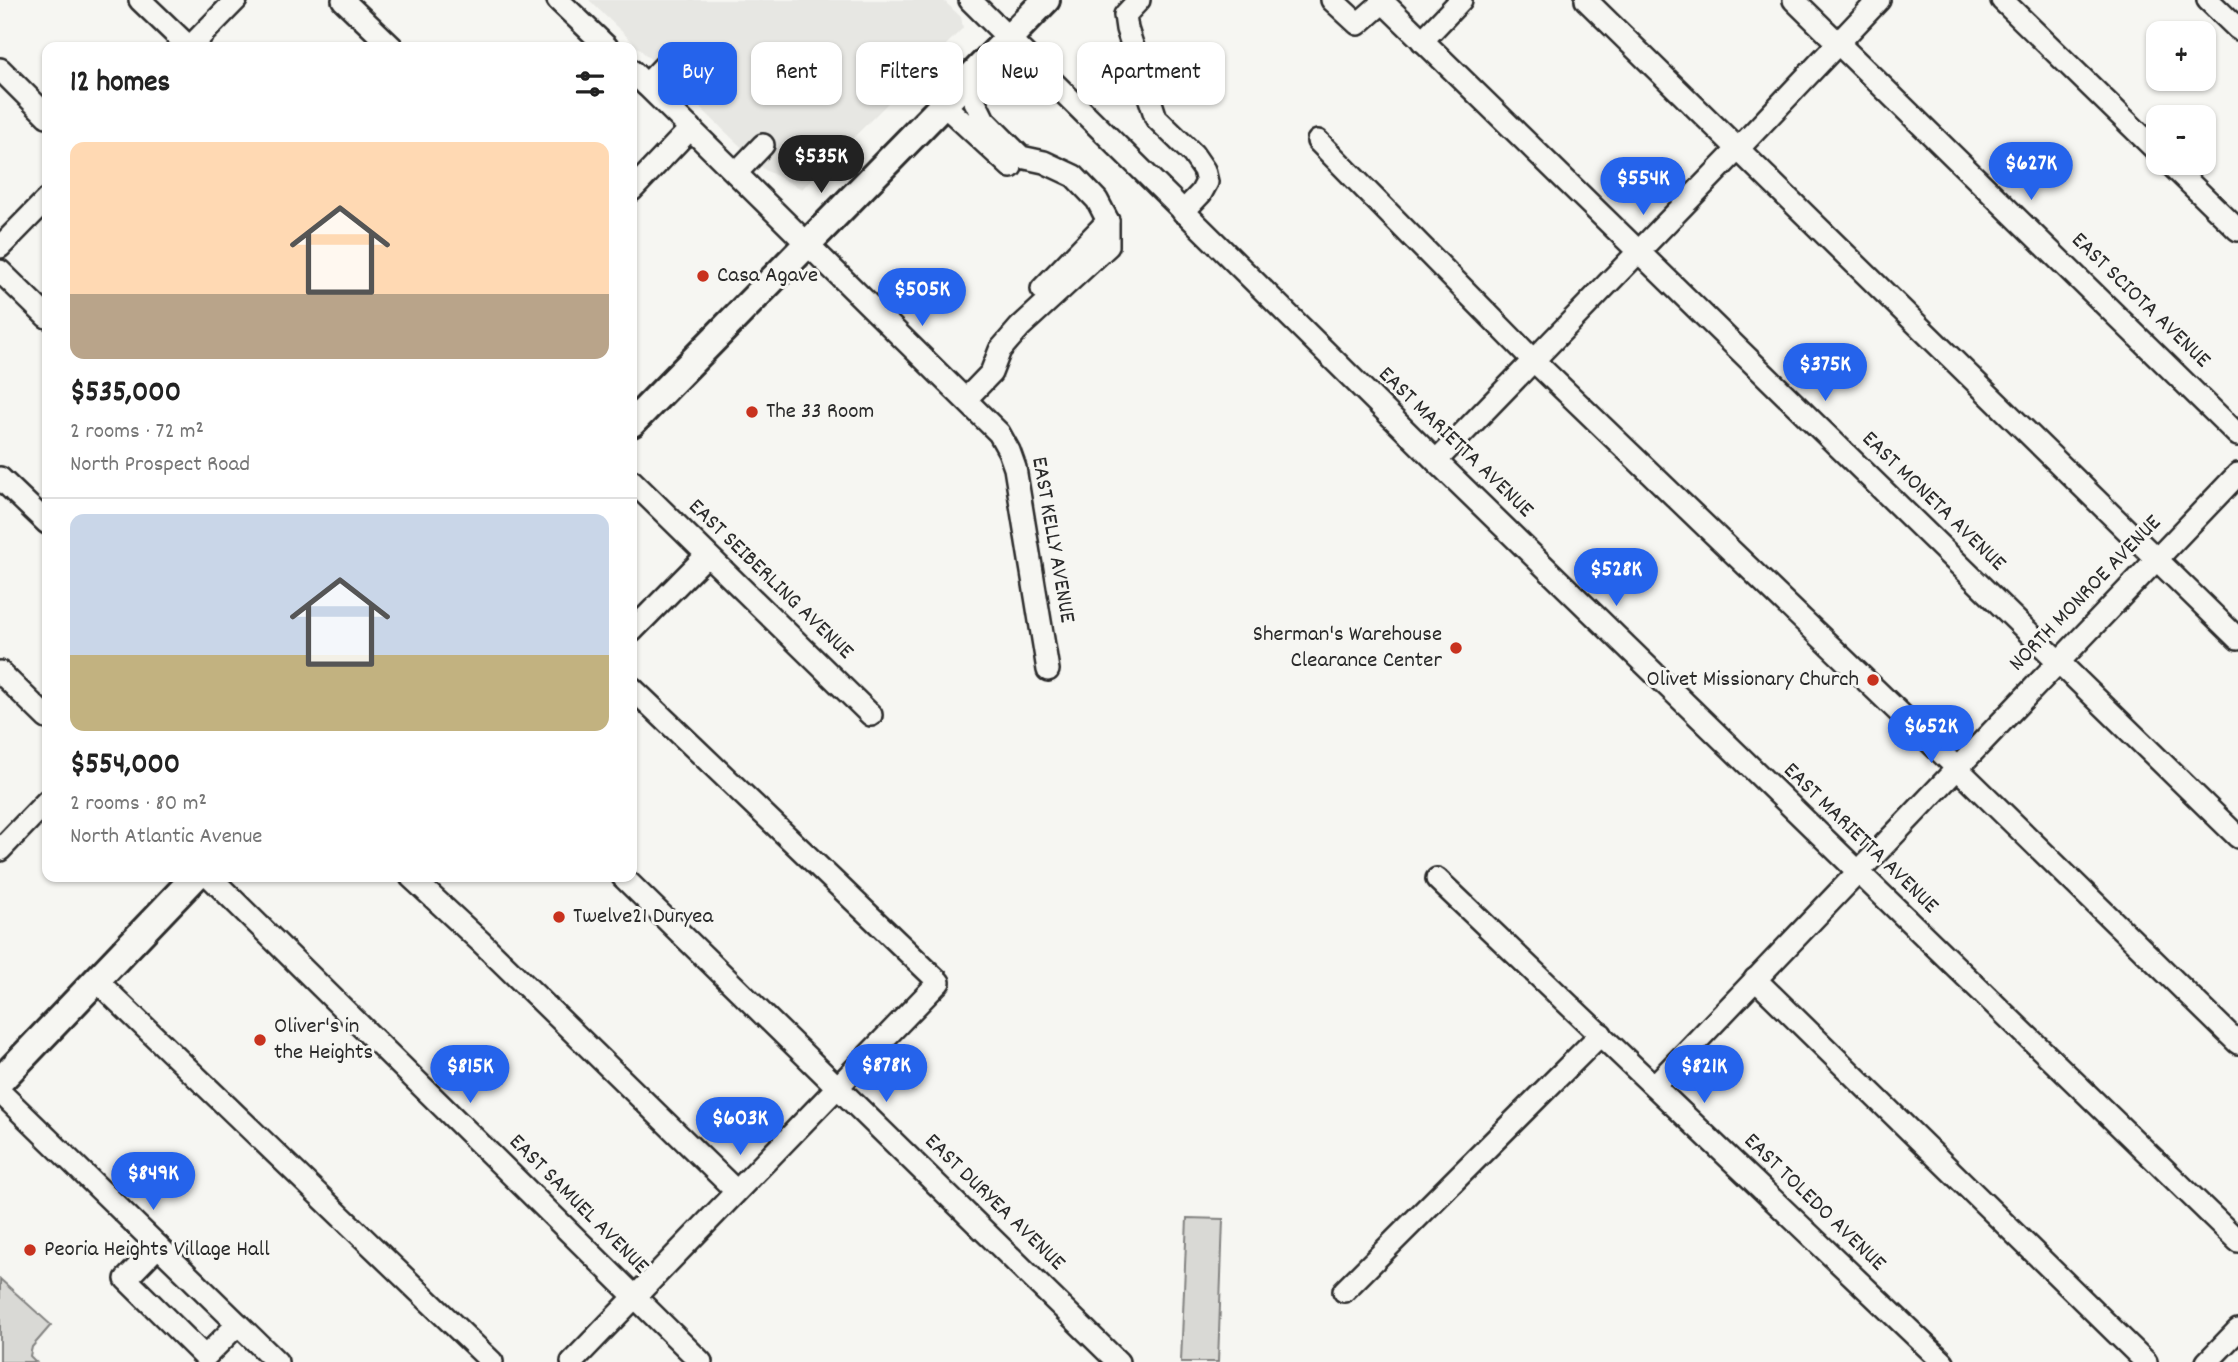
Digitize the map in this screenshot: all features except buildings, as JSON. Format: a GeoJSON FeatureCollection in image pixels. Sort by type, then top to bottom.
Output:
{"type":"FeatureCollection","features":[{"type":"Feature","properties":{"kind":"main road"},"geometry":{"type":"LineString","coordinates":[[965,81],[1046,0]]}},
{"type":"Feature","properties":{"kind":"main road"},"geometry":{"type":"LineString","coordinates":[[637,419],[942,105]]}},
{"type":"Feature","properties":{"kind":"main road"},"geometry":{"type":"LineString","coordinates":[[0,1081],[190,882]]}},
{"type":"Feature","properties":{"kind":"street"},"geometry":{"type":"LineString","coordinates":[[140,0],[185,42]]}},
{"type":"Feature","properties":{"kind":"street"},"geometry":{"type":"LineString","coordinates":[[195,42],[236,0]]}},
{"type":"Feature","properties":{"kind":"street"},"geometry":{"type":"LineString","coordinates":[[343,0],[388,42]]}},
{"type":"Feature","properties":{"kind":"street"},"geometry":{"type":"LineString","coordinates":[[558,0],[602,42]]}},
{"type":"Feature","properties":{"kind":"street","name":"EAST MARIETTA AVENUE"},"geometry":{"type":"LineString","coordinates":[[970,0],[1436,461],[2238,1241]]}},
{"type":"Feature","properties":{"kind":"street"},"geometry":{"type":"LineString","coordinates":[[1332,0],[1358,24],[1382,1]]}},
{"type":"Feature","properties":{"kind":"street"},"geometry":{"type":"LineString","coordinates":[[1422,41],[1461,0]]}},
{"type":"Feature","properties":{"kind":"street"},"geometry":{"type":"LineString","coordinates":[[1586,0],[2238,639]]}},
{"type":"Feature","properties":{"kind":"street","name":"EAST SCIOTA AVENUE"},"geometry":{"type":"LineString","coordinates":[[1794,0],[2238,435]]}},
{"type":"Feature","properties":{"kind":"street"},"geometry":{"type":"LineString","coordinates":[[1436,461],[1879,0]]}},
{"type":"Feature","properties":{"kind":"street"},"geometry":{"type":"LineString","coordinates":[[2002,0],[2146,140]]}},
{"type":"Feature","properties":{"kind":"street"},"geometry":{"type":"LineString","coordinates":[[2208,0],[2238,29]]}},
{"type":"Feature","properties":{"kind":"street","name":"EAST MONETA AVENUE"},"geometry":{"type":"LineString","coordinates":[[1382,1],[2238,837]]}},
{"type":"Feature","properties":{"kind":"street"},"geometry":{"type":"LineString","coordinates":[[1132,2],[1125,15],[1127,29],[1156,118],[1193,154],[1204,170],[1207,182],[1201,193],[1183,212]]}},
{"type":"Feature","properties":{"kind":"street"},"geometry":{"type":"LineString","coordinates":[[639,78],[658,68]]}},
{"type":"Feature","properties":{"kind":"street"},"geometry":{"type":"LineString","coordinates":[[0,69],[42,111]]}},
{"type":"Feature","properties":{"kind":"street","name":"EAST KELLY AVENUE"},"geometry":{"type":"LineString","coordinates":[[639,78],[999,433],[1009,451],[1014,468],[1048,670]]}},
{"type":"Feature","properties":{"kind":"street"},"geometry":{"type":"LineString","coordinates":[[965,81],[984,120],[1016,162]]}},
{"type":"Feature","properties":{"kind":"street"},"geometry":{"type":"LineString","coordinates":[[944,105],[1016,162],[1044,162],[1074,176],[1097,200],[1108,221],[1108,246],[1020,327],[1000,350],[991,373],[966,399]]}},
{"type":"Feature","properties":{"kind":"street"},"geometry":{"type":"LineString","coordinates":[[637,185],[691,128]]}},
{"type":"Feature","properties":{"kind":"street"},"geometry":{"type":"LineString","coordinates":[[1318,141],[1533,360],[2238,1043]]}},
{"type":"Feature","properties":{"kind":"street"},"geometry":{"type":"LineString","coordinates":[[736,173],[763,145]]}},
{"type":"Feature","properties":{"kind":"street"},"geometry":{"type":"LineString","coordinates":[[2181,175],[2238,230]]}},
{"type":"Feature","properties":{"kind":"street"},"geometry":{"type":"LineString","coordinates":[[0,247],[42,204]]}},
{"type":"Feature","properties":{"kind":"street"},"geometry":{"type":"LineString","coordinates":[[0,271],[42,312]]}},
{"type":"Feature","properties":{"kind":"street","name":"NORTH MONROE AVENUE"},"geometry":{"type":"LineString","coordinates":[[1654,1086],[2238,474]]}},
{"type":"Feature","properties":{"kind":"street"},"geometry":{"type":"LineString","coordinates":[[0,478],[42,518]]}},
{"type":"Feature","properties":{"kind":"street","name":"EAST SEIBERLING AVENUE"},"geometry":{"type":"LineString","coordinates":[[637,486],[872,715]]}},
{"type":"Feature","properties":{"kind":"street"},"geometry":{"type":"LineString","coordinates":[[637,626],[706,556]]}},
{"type":"Feature","properties":{"kind":"street"},"geometry":{"type":"LineString","coordinates":[[0,672],[42,713]]}},
{"type":"Feature","properties":{"kind":"street"},"geometry":{"type":"LineString","coordinates":[[572,1362],[939,982],[637,693]]}},
{"type":"Feature","properties":{"kind":"street"},"geometry":{"type":"LineString","coordinates":[[0,850],[42,806]]}},
{"type":"Feature","properties":{"kind":"street","name":"EAST TOLEDO AVENUE"},"geometry":{"type":"LineString","coordinates":[[1437,879],[1943,1362]]}},
{"type":"Feature","properties":{"kind":"street","name":"EAST SAMUEL AVENUE"},"geometry":{"type":"LineString","coordinates":[[215,882],[701,1362]]}},
{"type":"Feature","properties":{"kind":"street"},"geometry":{"type":"LineString","coordinates":[[416,882],[736,1191]]}},
{"type":"Feature","properties":{"kind":"street","name":"EAST DURYEA AVENUE"},"geometry":{"type":"LineString","coordinates":[[628,882],[1118,1362]]}},
{"type":"Feature","properties":{"kind":"street"},"geometry":{"type":"LineString","coordinates":[[1755,979],[2146,1362]]}},
{"type":"Feature","properties":{"kind":"street"},"geometry":{"type":"LineString","coordinates":[[96,980],[492,1362]]}},
{"type":"Feature","properties":{"kind":"street"},"geometry":{"type":"LineString","coordinates":[[1345,1291],[1601,1034]]}},
{"type":"Feature","properties":{"kind":"street"},"geometry":{"type":"LineString","coordinates":[[0,1093],[277,1362]]}},
{"type":"Feature","properties":{"kind":"street"},"geometry":{"type":"LineString","coordinates":[[158,1247],[126,1279],[165,1319],[205,1357],[238,1324]]}},
{"type":"Feature","properties":{"kind":"street"},"geometry":{"type":"LineString","coordinates":[[2207,1362],[2238,1330]]}},
{"type":"Feature","properties":{"kind":"shaded area"},"geometry":{"type":"Polygon","coordinates":[[[589,0],[943,0],[961,17],[963,28],[949,42],[856,42],[856,105],[886,105],[802,189],[765,170],[698,105],[737,105],[737,42],[658,42],[658,67],[637,46],[637,42],[632,42],[589,0]]]}},
{"type":"Feature","properties":{"kind":"shaded area"},"geometry":{"type":"Polygon","coordinates":[[[1187,1218],[1223,1219],[1218,1362],[1181,1362],[1187,1218]]]}},
{"type":"Feature","properties":{"kind":"shaded area"},"geometry":{"type":"Polygon","coordinates":[[[0,1279],[51,1325],[32,1347],[30,1356],[36,1362],[0,1362],[0,1279]]]}},
{"type":"Feature","properties":{"kind":"place","name":"Casa Agave"},"geometry":{"type":"Point","coordinates":[703,276]}},
{"type":"Feature","properties":{"kind":"place","name":"The 33 Room"},"geometry":{"type":"Point","coordinates":[752,412]}},
{"type":"Feature","properties":{"kind":"place","name":"Sherman's Warehouse Clearance Center"},"geometry":{"type":"Point","coordinates":[1456,648]}},
{"type":"Feature","properties":{"kind":"place","name":"Olivet Missionary Church"},"geometry":{"type":"Point","coordinates":[1873,680]}},
{"type":"Feature","properties":{"kind":"place","name":"Twelve21 Duryea"},"geometry":{"type":"Point","coordinates":[559,917]}},
{"type":"Feature","properties":{"kind":"place","name":"Oliver's in the Heights"},"geometry":{"type":"Point","coordinates":[260,1040]}},
{"type":"Feature","properties":{"kind":"place","name":"Peoria Heights Village Hall"},"geometry":{"type":"Point","coordinates":[30,1250]}}]}
